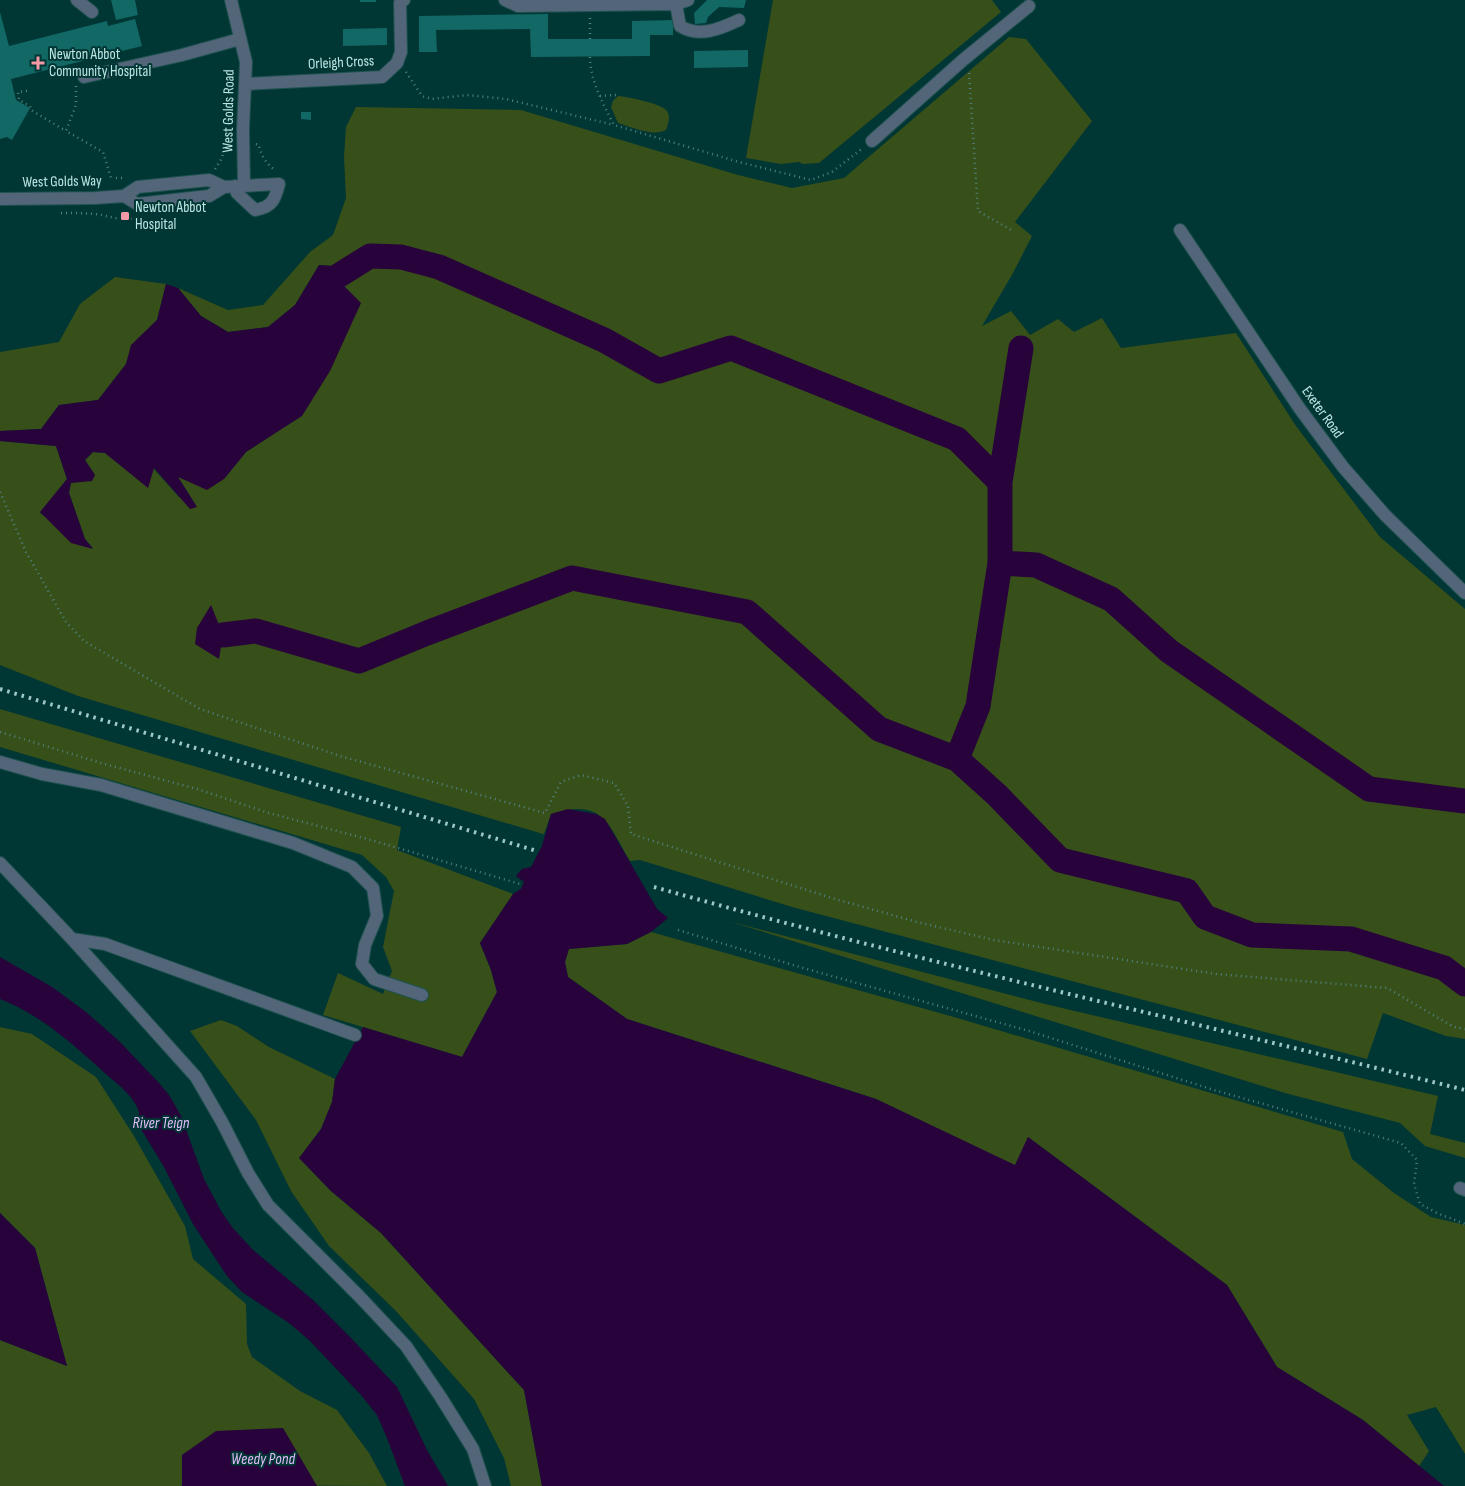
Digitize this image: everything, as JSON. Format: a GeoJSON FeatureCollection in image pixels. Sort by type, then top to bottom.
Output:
{"type":"FeatureCollection","features":[{"type":"Feature","properties":{"kind":"street"},"geometry":{"type":"LineString","coordinates":[[77,0],[92,12]]}},
{"type":"Feature","properties":{"kind":"street","name":"West Golds Road"},"geometry":{"type":"LineString","coordinates":[[231,0],[246,62],[243,129],[234,186]]}},
{"type":"Feature","properties":{"kind":"street","name":"Orleigh Cross"},"geometry":{"type":"LineString","coordinates":[[246,84],[382,76],[396,63],[401,52],[400,2],[404,0]]}},
{"type":"Feature","properties":{"kind":"street"},"geometry":{"type":"LineString","coordinates":[[506,0],[518,6],[682,2],[680,26],[689,32],[721,35],[739,20]]}},
{"type":"Feature","properties":{"kind":"street"},"geometry":{"type":"LineString","coordinates":[[872,141],[963,60],[1029,6]]}},
{"type":"Feature","properties":{"kind":"street"},"geometry":{"type":"LineString","coordinates":[[79,77],[182,55],[240,39]]}},
{"type":"Feature","properties":{"kind":"street"},"geometry":{"type":"LineString","coordinates":[[281,178],[276,195],[270,204],[255,210],[237,193],[234,186],[281,178]]}},
{"type":"Feature","properties":{"kind":"street","name":"West Golds Way"},"geometry":{"type":"LineString","coordinates":[[0,199],[124,196],[137,204],[209,196],[234,186]]}},
{"type":"Feature","properties":{"kind":"street","name":"Exeter Road"},"geometry":{"type":"LineString","coordinates":[[1180,230],[1300,409],[1343,467],[1385,515],[1465,593]]}},
{"type":"Feature","properties":{"kind":"street"},"geometry":{"type":"LineString","coordinates":[[0,762],[42,774],[102,785],[293,843],[352,867],[373,888],[377,916],[365,945],[362,964],[374,980],[422,995]]}},
{"type":"Feature","properties":{"kind":"street"},"geometry":{"type":"LineString","coordinates":[[0,863],[72,939],[196,1077],[268,1205],[406,1346],[473,1449],[485,1486]]}},
{"type":"Feature","properties":{"kind":"street"},"geometry":{"type":"LineString","coordinates":[[72,939],[105,944],[355,1035]]}},
{"type":"Feature","properties":{"kind":"path"},"geometry":{"type":"LineString","coordinates":[[590,39],[592,4]]}},
{"type":"Feature","properties":{"kind":"path"},"geometry":{"type":"LineString","coordinates":[[590,56],[590,67],[600,96],[614,125]]}},
{"type":"Feature","properties":{"kind":"path"},"geometry":{"type":"LineString","coordinates":[[963,60],[969,70],[978,211],[1013,231]]}},
{"type":"Feature","properties":{"kind":"path"},"geometry":{"type":"LineString","coordinates":[[396,63],[405,71],[422,96],[432,98],[467,95],[506,99],[614,125],[739,162],[811,180],[832,172],[872,141]]}},
{"type":"Feature","properties":{"kind":"path"},"geometry":{"type":"LineString","coordinates":[[66,131],[76,105],[79,77]]}},
{"type":"Feature","properties":{"kind":"path"},"geometry":{"type":"LineString","coordinates":[[27,91],[18,92],[20,100],[30,106],[31,110],[103,152],[111,178]]}},
{"type":"Feature","properties":{"kind":"path"},"geometry":{"type":"LineString","coordinates":[[600,96],[618,96]]}},
{"type":"Feature","properties":{"kind":"path"},"geometry":{"type":"LineString","coordinates":[[259,144],[260,152],[268,166],[275,170],[281,178]]}},
{"type":"Feature","properties":{"kind":"path"},"geometry":{"type":"LineString","coordinates":[[56,213],[109,216],[120,220],[139,216]]}},
{"type":"Feature","properties":{"kind":"path"},"geometry":{"type":"LineString","coordinates":[[0,492],[26,552],[66,622],[84,641],[200,709],[340,756],[545,813],[561,782],[581,775],[614,783],[628,806],[631,834],[836,899],[917,922],[994,940],[1216,974],[1387,988],[1454,1027],[1465,1029]]}},
{"type":"Feature","properties":{"kind":"path"},"geometry":{"type":"LineString","coordinates":[[0,732],[101,763],[196,789],[269,813],[371,840],[520,884]]}},
{"type":"Feature","properties":{"kind":"path"},"geometry":{"type":"LineString","coordinates":[[678,930],[803,968],[1029,1031],[1214,1090],[1401,1143],[1417,1160],[1414,1184],[1420,1204],[1465,1224]]}},
{"type":"Feature","properties":{"kind":"green space"},"geometry":{"type":"Polygon","coordinates":[[[773,0],[992,0],[1001,12],[819,163],[803,164],[799,162],[781,164],[746,158],[773,0]]]}},
{"type":"Feature","properties":{"kind":"green space"},"geometry":{"type":"Polygon","coordinates":[[[1009,37],[1026,39],[1092,121],[1015,222],[1032,236],[982,326],[1011,311],[1030,335],[1058,319],[1074,332],[1102,318],[1121,348],[1236,333],[1296,426],[1380,537],[1465,609],[1465,1039],[1446,1036],[1383,1013],[1367,1059],[792,907],[640,860],[630,861],[609,825],[593,812],[582,809],[551,814],[543,834],[78,696],[0,665],[0,441],[56,446],[67,479],[40,513],[93,548],[85,539],[69,493],[71,483],[95,475],[85,460],[93,452],[105,453],[148,487],[153,468],[179,497],[195,504],[178,477],[224,479],[246,452],[269,437],[360,303],[342,284],[333,266],[319,265],[295,305],[268,327],[228,332],[201,316],[178,288],[228,310],[263,305],[310,252],[333,235],[346,198],[344,157],[346,127],[356,107],[521,110],[738,175],[792,188],[844,178],[1009,37]]]}},
{"type":"Feature","properties":{"kind":"green space"},"geometry":{"type":"Polygon","coordinates":[[[618,96],[644,101],[664,108],[669,116],[666,130],[649,132],[618,123],[611,107],[613,101],[618,96]]]}},
{"type":"Feature","properties":{"kind":"green space"},"geometry":{"type":"Polygon","coordinates":[[[115,277],[166,284],[157,320],[132,345],[126,364],[98,400],[59,405],[41,429],[0,431],[0,352],[59,342],[80,304],[115,277]]]}},
{"type":"Feature","properties":{"kind":"green space"},"geometry":{"type":"Polygon","coordinates":[[[0,709],[401,827],[397,850],[513,894],[480,943],[491,970],[497,992],[462,1057],[323,1015],[338,973],[383,994],[392,971],[383,947],[394,891],[386,877],[362,855],[0,747],[0,709]]]}},
{"type":"Feature","properties":{"kind":"green space"},"geometry":{"type":"Polygon","coordinates":[[[728,921],[1045,1004],[1438,1096],[1430,1134],[1465,1143],[1465,1158],[1425,1146],[1400,1123],[1285,1093],[728,921]]]}},
{"type":"Feature","properties":{"kind":"green space"},"geometry":{"type":"Polygon","coordinates":[[[651,932],[954,1017],[1343,1132],[1352,1159],[1394,1193],[1431,1217],[1465,1225],[1465,1454],[1436,1407],[1407,1415],[1429,1451],[1419,1466],[1363,1420],[1277,1367],[1227,1285],[1028,1137],[1016,1166],[876,1099],[627,1019],[568,977],[565,962],[568,949],[627,944],[651,932]]]}},
{"type":"Feature","properties":{"kind":"green space"},"geometry":{"type":"Polygon","coordinates":[[[221,1020],[237,1026],[269,1047],[335,1079],[332,1102],[321,1129],[299,1158],[331,1191],[381,1233],[524,1390],[542,1486],[511,1486],[504,1458],[474,1399],[396,1311],[329,1246],[291,1191],[256,1120],[190,1031],[221,1020]]]}},
{"type":"Feature","properties":{"kind":"green space"},"geometry":{"type":"Polygon","coordinates":[[[0,1027],[32,1034],[96,1077],[134,1136],[185,1226],[193,1259],[246,1304],[247,1344],[252,1357],[300,1391],[337,1410],[369,1453],[387,1486],[0,1486],[0,1340],[67,1366],[35,1248],[0,1213],[0,1027]]]}},
{"type":"Feature","properties":{"kind":"water"},"geometry":{"type":"Polygon","coordinates":[[[319,265],[333,266],[342,284],[361,303],[330,371],[302,416],[246,452],[224,479],[207,490],[178,477],[197,507],[190,509],[154,468],[148,488],[105,453],[93,452],[85,460],[95,475],[92,481],[71,483],[69,493],[85,539],[93,549],[71,543],[40,512],[67,479],[56,446],[0,441],[0,431],[41,429],[59,405],[98,400],[126,364],[131,345],[157,320],[166,284],[178,288],[201,316],[228,332],[268,327],[295,305],[319,265]]]}},
{"type":"Feature","properties":{"kind":"water"},"geometry":{"type":"Polygon","coordinates":[[[211,605],[223,635],[219,659],[195,644],[197,628],[211,605]]]}},
{"type":"Feature","properties":{"kind":"water"},"geometry":{"type":"Polygon","coordinates":[[[568,809],[596,814],[605,819],[657,909],[668,918],[651,932],[627,944],[569,949],[565,962],[568,977],[627,1019],[876,1099],[1015,1165],[1028,1137],[1227,1285],[1277,1367],[1363,1420],[1444,1486],[542,1486],[524,1390],[381,1233],[331,1191],[299,1158],[321,1129],[332,1102],[335,1079],[363,1027],[462,1057],[497,992],[491,970],[480,943],[513,894],[521,889],[524,882],[516,876],[522,869],[531,867],[542,846],[551,814],[568,809]]]}},
{"type":"Feature","properties":{"kind":"water","name":"River Teign"},"geometry":{"type":"Polygon","coordinates":[[[0,957],[52,987],[86,1012],[119,1041],[159,1083],[169,1095],[181,1116],[204,1179],[232,1227],[253,1250],[313,1300],[397,1387],[427,1450],[448,1486],[405,1486],[377,1415],[361,1395],[310,1341],[289,1323],[242,1292],[227,1276],[193,1224],[164,1167],[138,1124],[139,1111],[132,1099],[82,1053],[43,1022],[0,999],[0,957]]]}},
{"type":"Feature","properties":{"kind":"water"},"geometry":{"type":"Polygon","coordinates":[[[0,1213],[35,1248],[67,1366],[0,1340],[0,1213]]]}},
{"type":"Feature","properties":{"kind":"water","name":"Weedy Pond"},"geometry":{"type":"Polygon","coordinates":[[[283,1428],[317,1486],[182,1486],[182,1455],[216,1431],[283,1428]]]}},
{"type":"Feature","properties":{"kind":"building","name":"Newton Abbot Community Hospital"},"geometry":{"type":"Polygon","coordinates":[[[111,0],[135,0],[138,15],[116,20],[111,0]]]}},
{"type":"Feature","properties":{"kind":"building"},"geometry":{"type":"Polygon","coordinates":[[[360,0],[376,0],[376,2],[360,2],[360,0]]]}},
{"type":"Feature","properties":{"kind":"building"},"geometry":{"type":"Polygon","coordinates":[[[707,0],[746,0],[744,8],[719,7],[708,17],[706,23],[695,24],[694,13],[707,0]]]}},
{"type":"Feature","properties":{"kind":"building","name":"Newton Abbot Community Hospital"},"geometry":{"type":"Polygon","coordinates":[[[0,12],[9,46],[107,21],[108,26],[135,19],[142,46],[11,79],[16,100],[30,108],[12,140],[7,137],[0,139],[0,12]]]}},
{"type":"Feature","properties":{"kind":"building"},"geometry":{"type":"Polygon","coordinates":[[[548,14],[548,39],[632,39],[632,21],[673,20],[673,35],[650,35],[650,56],[531,57],[530,29],[436,30],[437,52],[419,52],[419,16],[548,14]]]}},
{"type":"Feature","properties":{"kind":"building"},"geometry":{"type":"Polygon","coordinates":[[[387,28],[387,45],[343,46],[343,29],[387,28]]]}},
{"type":"Feature","properties":{"kind":"building"},"geometry":{"type":"Polygon","coordinates":[[[748,50],[748,67],[694,68],[694,51],[748,50]]]}},
{"type":"Feature","properties":{"kind":"building"},"geometry":{"type":"Polygon","coordinates":[[[301,112],[311,112],[311,120],[301,119],[301,112]]]}},
{"type":"Feature","properties":{"kind":"waterway"},"geometry":{"type":"LineString","coordinates":[[338,276],[370,256],[401,257],[439,267],[604,340],[659,371],[731,348],[957,439],[1000,482],[1000,563]]}},
{"type":"Feature","properties":{"kind":"waterway"},"geometry":{"type":"LineString","coordinates":[[1000,482],[1021,348]]}},
{"type":"Feature","properties":{"kind":"waterway"},"geometry":{"type":"LineString","coordinates":[[957,759],[978,706],[1000,563],[1036,565],[1111,599],[1169,651],[1369,789],[1465,801]]}},
{"type":"Feature","properties":{"kind":"waterway"},"geometry":{"type":"LineString","coordinates":[[223,635],[256,631],[359,661],[572,578],[747,612],[879,729],[957,759],[997,795],[1060,860],[1187,891],[1205,917],[1252,935],[1351,939],[1444,968],[1465,984]]}},
{"type":"Feature","properties":{"kind":"waterway"},"geometry":{"type":"LineString","coordinates":[[1461,801],[1465,797]]}},
{"type":"Feature","properties":{"kind":"railway"},"geometry":{"type":"LineString","coordinates":[[0,689],[537,851]]}},
{"type":"Feature","properties":{"kind":"railway"},"geometry":{"type":"LineString","coordinates":[[654,887],[957,967],[1465,1090]]}},
{"type":"Feature","properties":{"kind":"place","name":"Newton Abbot Community Hospital"},"geometry":{"type":"Point","coordinates":[38,63]}},
{"type":"Feature","properties":{"kind":"place","name":"Newton Abbot Hospital"},"geometry":{"type":"Point","coordinates":[125,216]}}]}
